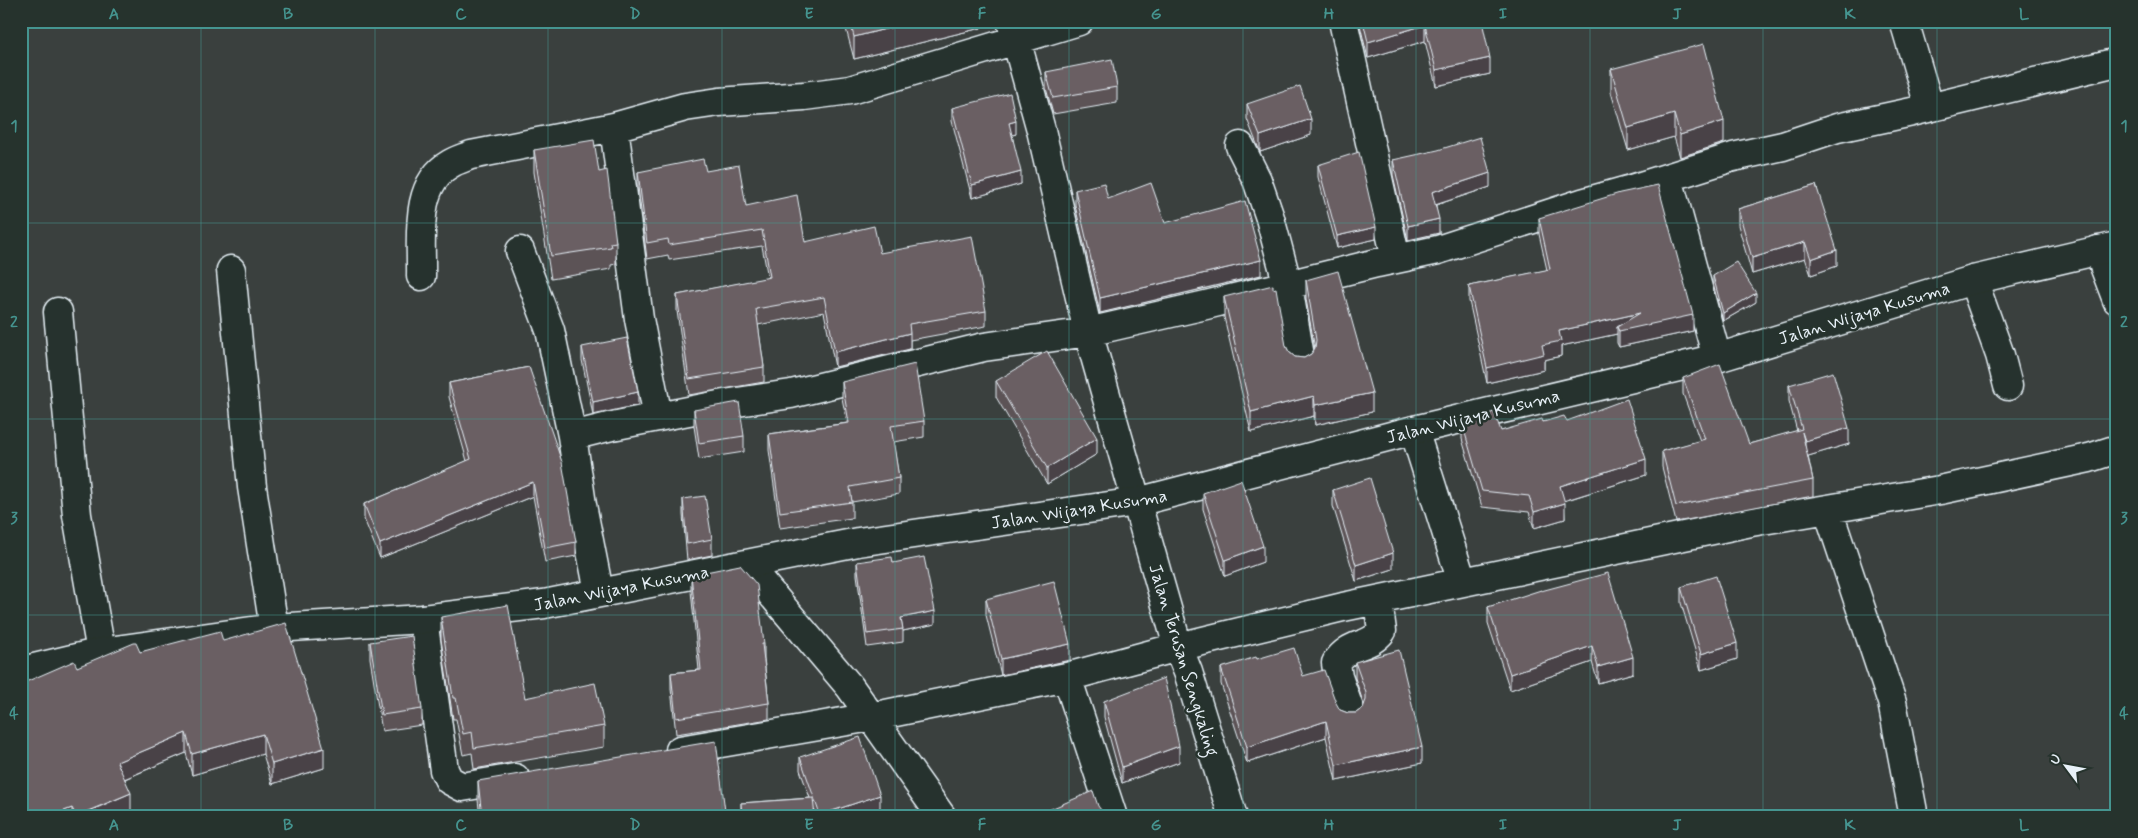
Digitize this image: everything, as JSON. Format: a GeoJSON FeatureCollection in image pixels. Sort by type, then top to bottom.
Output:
{"type":"FeatureCollection","features":[{"type":"Feature","properties":{"kind":"street"},"geometry":{"type":"LineString","coordinates":[[421,276],[422,217],[425,196],[430,184],[449,164],[471,155],[614,127],[702,104],[850,90],[1013,30],[1079,21]]}},
{"type":"Feature","properties":{"kind":"street"},"geometry":{"type":"LineString","coordinates":[[1343,21],[1396,259]]}},
{"type":"Feature","properties":{"kind":"street"},"geometry":{"type":"LineString","coordinates":[[1904,21],[1929,106]]}},
{"type":"Feature","properties":{"kind":"street","name":"Jalan Terusan Sengkaling"},"geometry":{"type":"LineString","coordinates":[[1013,30],[1041,130],[1088,332],[1178,647],[1188,672],[1233,817]]}},
{"type":"Feature","properties":{"kind":"street"},"geometry":{"type":"LineString","coordinates":[[572,436],[658,417],[791,394],[984,347],[1088,332],[1288,286],[1311,278],[1438,250],[1582,203],[1733,157],[1783,146],[1837,128],[1912,112],[1929,106],[2117,62]]}},
{"type":"Feature","properties":{"kind":"street"},"geometry":{"type":"LineString","coordinates":[[614,127],[639,319],[658,417]]}},
{"type":"Feature","properties":{"kind":"street"},"geometry":{"type":"LineString","coordinates":[[1240,146],[1257,180],[1288,286],[1301,362]]}},
{"type":"Feature","properties":{"kind":"street"},"geometry":{"type":"LineString","coordinates":[[1668,178],[1717,358]]}},
{"type":"Feature","properties":{"kind":"street"},"geometry":{"type":"LineString","coordinates":[[2107,248],[2117,300]]}},
{"type":"Feature","properties":{"kind":"street","name":"Jalan Wijaya Kusuma"},"geometry":{"type":"LineString","coordinates":[[21,671],[100,652],[274,628],[424,619],[544,604],[858,542],[1138,502],[1414,430],[1717,358],[1973,280],[2107,248]]}},
{"type":"Feature","properties":{"kind":"street"},"geometry":{"type":"LineString","coordinates":[[520,251],[550,330],[572,436],[582,505],[599,592]]}},
{"type":"Feature","properties":{"kind":"street"},"geometry":{"type":"LineString","coordinates":[[231,270],[252,487],[274,628]]}},
{"type":"Feature","properties":{"kind":"street"},"geometry":{"type":"LineString","coordinates":[[1973,280],[2000,355],[2008,386]]}},
{"type":"Feature","properties":{"kind":"street"},"geometry":{"type":"LineString","coordinates":[[58,312],[77,515],[100,652]]}},
{"type":"Feature","properties":{"kind":"street"},"geometry":{"type":"LineString","coordinates":[[1414,430],[1462,582]]}},
{"type":"Feature","properties":{"kind":"street"},"geometry":{"type":"LineString","coordinates":[[658,754],[871,717],[1067,677],[1178,647],[1343,607],[1751,522],[1940,490],[2089,458],[2117,450]]}},
{"type":"Feature","properties":{"kind":"street"},"geometry":{"type":"LineString","coordinates":[[1828,510],[1892,702],[1914,817]]}},
{"type":"Feature","properties":{"kind":"street"},"geometry":{"type":"LineString","coordinates":[[747,564],[850,687],[942,817]]}},
{"type":"Feature","properties":{"kind":"street"},"geometry":{"type":"LineString","coordinates":[[1351,714],[1338,677],[1336,663],[1348,649],[1375,639],[1382,631],[1378,601]]}},
{"type":"Feature","properties":{"kind":"street"},"geometry":{"type":"LineString","coordinates":[[424,619],[444,770],[449,780],[462,787],[536,775]]}},
{"type":"Feature","properties":{"kind":"street"},"geometry":{"type":"LineString","coordinates":[[1067,677],[1113,817]]}},
{"type":"Feature","properties":{"kind":"building"},"geometry":{"type":"Polygon","coordinates":[[[850,21],[917,21],[854,37],[850,21]]]}},
{"type":"Feature","properties":{"kind":"building"},"geometry":{"type":"Polygon","coordinates":[[[1363,21],[1482,21],[1490,58],[1436,70],[1425,25],[1368,42],[1363,21]]]}},
{"type":"Feature","properties":{"kind":"building"},"geometry":{"type":"Polygon","coordinates":[[[1704,44],[1724,121],[1680,135],[1674,114],[1628,128],[1611,69],[1704,44]]]}},
{"type":"Feature","properties":{"kind":"building"},"geometry":{"type":"Polygon","coordinates":[[[1112,59],[1117,87],[1053,98],[1046,72],[1112,59]]]}},
{"type":"Feature","properties":{"kind":"building"},"geometry":{"type":"Polygon","coordinates":[[[1300,86],[1311,119],[1260,136],[1247,104],[1300,86]]]}},
{"type":"Feature","properties":{"kind":"building"},"geometry":{"type":"Polygon","coordinates":[[[1010,93],[1016,121],[1009,123],[1021,172],[972,185],[952,108],[1010,93]]]}},
{"type":"Feature","properties":{"kind":"building"},"geometry":{"type":"Polygon","coordinates":[[[1480,137],[1490,173],[1432,192],[1439,219],[1408,226],[1393,160],[1438,150],[1480,137]]]}},
{"type":"Feature","properties":{"kind":"building"},"geometry":{"type":"Polygon","coordinates":[[[594,140],[599,172],[607,170],[616,242],[610,243],[611,247],[551,256],[534,150],[594,140]]]}},
{"type":"Feature","properties":{"kind":"building"},"geometry":{"type":"Polygon","coordinates":[[[1359,152],[1376,227],[1337,236],[1318,165],[1359,152]]]}},
{"type":"Feature","properties":{"kind":"building"},"geometry":{"type":"Polygon","coordinates":[[[703,159],[706,171],[739,165],[746,206],[797,195],[805,242],[874,226],[880,253],[972,236],[986,311],[909,324],[910,333],[835,352],[824,297],[756,309],[764,367],[689,379],[677,295],[770,277],[762,230],[669,245],[668,239],[647,243],[638,172],[703,159]]]}},
{"type":"Feature","properties":{"kind":"building"},"geometry":{"type":"Polygon","coordinates":[[[1104,183],[1108,199],[1151,183],[1165,223],[1245,201],[1261,260],[1100,298],[1075,190],[1104,183]]]}},
{"type":"Feature","properties":{"kind":"building"},"geometry":{"type":"Polygon","coordinates":[[[1658,185],[1693,315],[1619,331],[1617,327],[1640,313],[1559,331],[1561,341],[1542,345],[1544,354],[1487,368],[1469,286],[1550,269],[1539,218],[1620,193],[1658,185]]]}},
{"type":"Feature","properties":{"kind":"building"},"geometry":{"type":"Polygon","coordinates":[[[1816,185],[1837,250],[1811,259],[1805,242],[1752,258],[1738,209],[1816,185]]]}},
{"type":"Feature","properties":{"kind":"building"},"geometry":{"type":"Polygon","coordinates":[[[1736,262],[1756,293],[1723,313],[1713,276],[1736,262]]]}},
{"type":"Feature","properties":{"kind":"building"},"geometry":{"type":"Polygon","coordinates":[[[1338,271],[1372,393],[1315,405],[1314,396],[1251,412],[1224,297],[1273,285],[1273,289],[1276,288],[1286,346],[1295,357],[1304,358],[1311,354],[1315,348],[1316,340],[1306,280],[1338,271]]]}},
{"type":"Feature","properties":{"kind":"building"},"geometry":{"type":"Polygon","coordinates":[[[627,338],[638,392],[593,402],[582,347],[627,338]]]}},
{"type":"Feature","properties":{"kind":"building"},"geometry":{"type":"Polygon","coordinates":[[[1047,351],[1097,438],[1047,468],[996,381],[1047,351]]]}},
{"type":"Feature","properties":{"kind":"building"},"geometry":{"type":"Polygon","coordinates":[[[915,364],[924,421],[891,426],[899,478],[850,487],[852,502],[780,512],[769,434],[849,423],[842,382],[915,364]]]}},
{"type":"Feature","properties":{"kind":"building"},"geometry":{"type":"Polygon","coordinates":[[[1720,364],[1749,444],[1802,429],[1789,385],[1833,372],[1849,428],[1805,441],[1802,432],[1813,480],[1676,506],[1662,451],[1705,439],[1683,378],[1720,364]]]}},
{"type":"Feature","properties":{"kind":"building"},"geometry":{"type":"Polygon","coordinates":[[[529,367],[562,462],[576,542],[545,548],[533,482],[380,544],[364,504],[471,459],[449,383],[529,367]]]}},
{"type":"Feature","properties":{"kind":"building"},"geometry":{"type":"Polygon","coordinates":[[[1627,399],[1646,459],[1560,486],[1565,503],[1534,512],[1529,496],[1482,491],[1462,423],[1494,412],[1501,431],[1542,419],[1543,422],[1564,416],[1567,421],[1627,399]]]}},
{"type":"Feature","properties":{"kind":"building"},"geometry":{"type":"Polygon","coordinates":[[[739,402],[744,436],[699,443],[694,410],[739,402]]]}},
{"type":"Feature","properties":{"kind":"building"},"geometry":{"type":"Polygon","coordinates":[[[1370,478],[1393,553],[1356,565],[1333,490],[1370,478]]]}},
{"type":"Feature","properties":{"kind":"building"},"geometry":{"type":"Polygon","coordinates":[[[1241,480],[1263,546],[1225,560],[1203,493],[1241,480]]]}},
{"type":"Feature","properties":{"kind":"building"},"geometry":{"type":"Polygon","coordinates":[[[705,496],[712,539],[687,544],[683,499],[705,496]]]}},
{"type":"Feature","properties":{"kind":"building"},"geometry":{"type":"Polygon","coordinates":[[[892,557],[893,563],[924,557],[935,611],[901,618],[903,629],[867,634],[857,562],[892,557]]]}},
{"type":"Feature","properties":{"kind":"building"},"geometry":{"type":"Polygon","coordinates":[[[740,565],[757,585],[769,703],[676,718],[671,673],[701,670],[691,575],[740,565]]]}},
{"type":"Feature","properties":{"kind":"building"},"geometry":{"type":"Polygon","coordinates":[[[1608,573],[1633,657],[1598,667],[1592,646],[1510,674],[1488,607],[1541,590],[1608,573]]]}},
{"type":"Feature","properties":{"kind":"building"},"geometry":{"type":"Polygon","coordinates":[[[1716,576],[1737,643],[1701,654],[1681,587],[1716,576]]]}},
{"type":"Feature","properties":{"kind":"building"},"geometry":{"type":"Polygon","coordinates":[[[1054,581],[1070,644],[1001,659],[986,599],[1054,581]]]}},
{"type":"Feature","properties":{"kind":"building"},"geometry":{"type":"Polygon","coordinates":[[[508,605],[525,698],[595,683],[604,726],[474,748],[472,732],[463,734],[456,698],[453,698],[441,617],[508,605]]]}},
{"type":"Feature","properties":{"kind":"building"},"geometry":{"type":"Polygon","coordinates":[[[286,623],[324,748],[272,764],[263,734],[192,754],[186,733],[117,762],[131,793],[76,816],[72,808],[48,817],[21,817],[21,684],[74,661],[77,667],[134,643],[136,643],[140,652],[220,631],[223,641],[286,623]]]}},
{"type":"Feature","properties":{"kind":"building"},"geometry":{"type":"Polygon","coordinates":[[[412,636],[422,709],[382,715],[370,642],[412,636]]]}},
{"type":"Feature","properties":{"kind":"building"},"geometry":{"type":"Polygon","coordinates":[[[1294,648],[1303,676],[1324,670],[1336,703],[1340,710],[1348,713],[1356,713],[1363,708],[1366,700],[1366,693],[1355,662],[1399,650],[1422,747],[1336,765],[1326,721],[1247,747],[1221,668],[1294,648]]]}},
{"type":"Feature","properties":{"kind":"building"},"geometry":{"type":"Polygon","coordinates":[[[1164,678],[1179,746],[1122,767],[1104,701],[1164,678]]]}},
{"type":"Feature","properties":{"kind":"building"},"geometry":{"type":"Polygon","coordinates":[[[860,737],[880,795],[820,815],[800,757],[860,737]]]}},
{"type":"Feature","properties":{"kind":"building"},"geometry":{"type":"Polygon","coordinates":[[[716,741],[725,811],[685,817],[482,817],[478,781],[716,741]]]}},
{"type":"Feature","properties":{"kind":"building"},"geometry":{"type":"Polygon","coordinates":[[[1093,791],[1098,806],[1106,817],[1032,817],[1093,791]]]}},
{"type":"Feature","properties":{"kind":"building"},"geometry":{"type":"Polygon","coordinates":[[[813,798],[815,817],[742,817],[741,803],[813,798]]]}}]}
